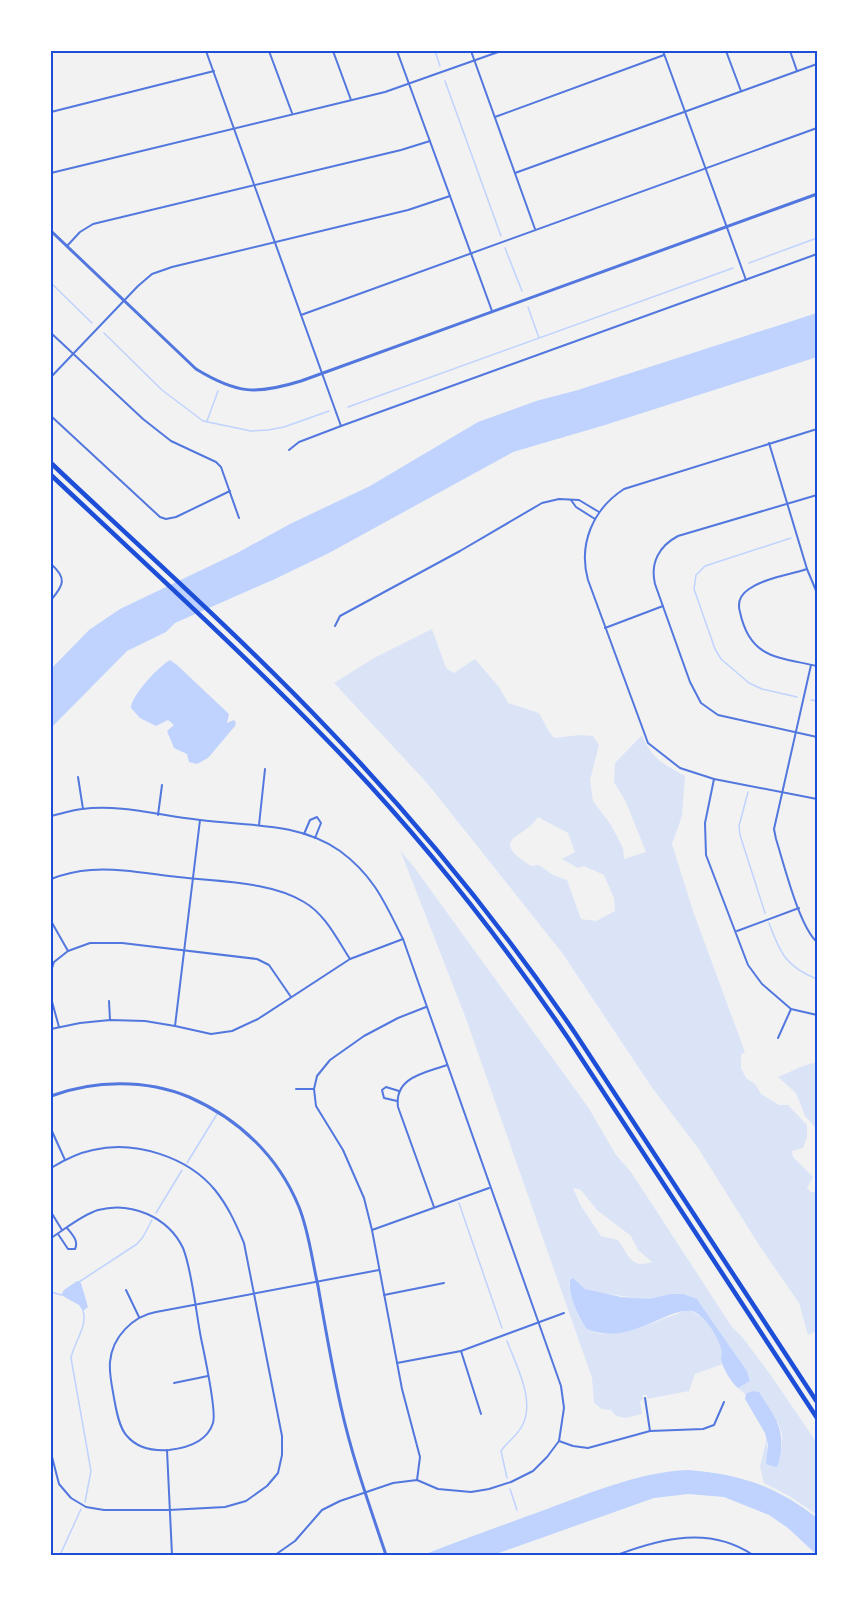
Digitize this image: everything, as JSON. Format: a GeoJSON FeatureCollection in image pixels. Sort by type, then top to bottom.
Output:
{"type":"FeatureCollection","features":[{"type":"Feature","properties":{"kind":"highway"},"geometry":{"type":"LineString","coordinates":[[51,463],[332,732],[432,844],[490,915],[575,1033],[817,1402]]}},
{"type":"Feature","properties":{"kind":"highway"},"geometry":{"type":"LineString","coordinates":[[51,475],[202,617],[326,739],[433,858],[529,981],[817,1418]]}},
{"type":"Feature","properties":{"kind":"street"},"geometry":{"type":"LineString","coordinates":[[206,51],[341,426]]}},
{"type":"Feature","properties":{"kind":"street"},"geometry":{"type":"LineString","coordinates":[[269,51],[293,114]]}},
{"type":"Feature","properties":{"kind":"street"},"geometry":{"type":"LineString","coordinates":[[333,51],[351,100]]}},
{"type":"Feature","properties":{"kind":"street"},"geometry":{"type":"LineString","coordinates":[[397,51],[492,311]]}},
{"type":"Feature","properties":{"kind":"street"},"geometry":{"type":"LineString","coordinates":[[471,51],[536,229]]}},
{"type":"Feature","properties":{"kind":"street"},"geometry":{"type":"LineString","coordinates":[[51,173],[351,100],[409,84],[501,51]]}},
{"type":"Feature","properties":{"kind":"street"},"geometry":{"type":"LineString","coordinates":[[726,51],[741,92]]}},
{"type":"Feature","properties":{"kind":"street"},"geometry":{"type":"LineString","coordinates":[[790,51],[797,71]]}},
{"type":"Feature","properties":{"kind":"street"},"geometry":{"type":"LineString","coordinates":[[495,117],[664,53],[746,280]]}},
{"type":"Feature","properties":{"kind":"street"},"geometry":{"type":"LineString","coordinates":[[515,173],[817,64]]}},
{"type":"Feature","properties":{"kind":"street"},"geometry":{"type":"LineString","coordinates":[[51,111],[213,71]]}},
{"type":"Feature","properties":{"kind":"street"},"geometry":{"type":"LineString","coordinates":[[301,315],[817,128]]}},
{"type":"Feature","properties":{"kind":"street"},"geometry":{"type":"LineString","coordinates":[[67,246],[80,232],[93,224],[430,141]]}},
{"type":"Feature","properties":{"kind":"street"},"geometry":{"type":"LineString","coordinates":[[51,231],[196,369],[236,389],[253,391],[270,390],[322,373],[817,194]]}},
{"type":"Feature","properties":{"kind":"street"},"geometry":{"type":"LineString","coordinates":[[51,377],[123,300],[152,274],[172,267],[408,210],[450,196]]}},
{"type":"Feature","properties":{"kind":"street"},"geometry":{"type":"LineString","coordinates":[[289,450],[299,442],[341,426],[817,254]]}},
{"type":"Feature","properties":{"kind":"street"},"geometry":{"type":"LineString","coordinates":[[51,333],[171,441],[216,462],[221,467],[239,518]]}},
{"type":"Feature","properties":{"kind":"street"},"geometry":{"type":"LineString","coordinates":[[51,416],[160,517],[166,519],[176,517],[230,491]]}},
{"type":"Feature","properties":{"kind":"street"},"geometry":{"type":"LineString","coordinates":[[817,429],[632,486],[618,493],[595,519],[586,540],[584,563],[605,628],[648,743],[680,768],[714,779],[817,800]]}},
{"type":"Feature","properties":{"kind":"street"},"geometry":{"type":"LineString","coordinates":[[769,443],[807,569],[817,593]]}},
{"type":"Feature","properties":{"kind":"street"},"geometry":{"type":"LineString","coordinates":[[817,495],[678,537],[668,542],[660,551],[654,566],[655,584],[690,682],[701,703],[718,715],[817,737]]}},
{"type":"Feature","properties":{"kind":"street"},"geometry":{"type":"LineString","coordinates":[[335,626],[340,616],[460,551],[532,507],[551,500],[579,500],[599,512]]}},
{"type":"Feature","properties":{"kind":"street"},"geometry":{"type":"LineString","coordinates":[[571,500],[576,507],[595,519]]}},
{"type":"Feature","properties":{"kind":"street"},"geometry":{"type":"LineString","coordinates":[[582,510],[585,504]]}},
{"type":"Feature","properties":{"kind":"street"},"geometry":{"type":"LineString","coordinates":[[51,564],[61,575],[63,583],[61,589],[51,600]]}},
{"type":"Feature","properties":{"kind":"street"},"geometry":{"type":"LineString","coordinates":[[807,569],[747,590],[739,598],[738,607],[743,628],[754,645],[775,658],[817,666]]}},
{"type":"Feature","properties":{"kind":"street"},"geometry":{"type":"LineString","coordinates":[[605,628],[663,606]]}},
{"type":"Feature","properties":{"kind":"street"},"geometry":{"type":"LineString","coordinates":[[811,664],[775,823],[775,835],[799,908],[810,936],[817,942]]}},
{"type":"Feature","properties":{"kind":"street"},"geometry":{"type":"LineString","coordinates":[[259,825],[265,769]]}},
{"type":"Feature","properties":{"kind":"street"},"geometry":{"type":"LineString","coordinates":[[78,777],[83,809]]}},
{"type":"Feature","properties":{"kind":"street"},"geometry":{"type":"LineString","coordinates":[[714,779],[705,823],[706,855],[748,965],[762,984],[791,1009],[817,1015]]}},
{"type":"Feature","properties":{"kind":"street"},"geometry":{"type":"LineString","coordinates":[[158,815],[162,785]]}},
{"type":"Feature","properties":{"kind":"street"},"geometry":{"type":"LineString","coordinates":[[51,816],[83,809],[114,808],[200,820],[259,825],[315,838],[339,850],[360,868],[378,889],[403,939],[563,1394],[564,1415],[559,1441],[533,1471],[511,1482],[471,1492],[438,1489],[417,1480],[393,1483],[322,1510],[295,1541],[275,1555]]}},
{"type":"Feature","properties":{"kind":"street"},"geometry":{"type":"LineString","coordinates":[[304,834],[310,820],[317,817],[321,823],[315,838]]}},
{"type":"Feature","properties":{"kind":"street"},"geometry":{"type":"LineString","coordinates":[[175,1026],[200,820]]}},
{"type":"Feature","properties":{"kind":"street"},"geometry":{"type":"LineString","coordinates":[[51,879],[73,872],[117,870],[285,892],[306,903],[331,928],[350,959]]}},
{"type":"Feature","properties":{"kind":"street"},"geometry":{"type":"LineString","coordinates":[[736,931],[799,908]]}},
{"type":"Feature","properties":{"kind":"street"},"geometry":{"type":"LineString","coordinates":[[51,921],[69,951]]}},
{"type":"Feature","properties":{"kind":"street"},"geometry":{"type":"LineString","coordinates":[[51,1029],[110,1020],[145,1021],[211,1034],[232,1031],[258,1019],[350,959],[403,939]]}},
{"type":"Feature","properties":{"kind":"street"},"geometry":{"type":"LineString","coordinates":[[51,971],[54,963],[69,951],[90,943],[183,950],[257,959],[269,965],[291,997]]}},
{"type":"Feature","properties":{"kind":"street"},"geometry":{"type":"LineString","coordinates":[[51,998],[59,1027]]}},
{"type":"Feature","properties":{"kind":"street"},"geometry":{"type":"LineString","coordinates":[[109,1001],[110,1020]]}},
{"type":"Feature","properties":{"kind":"street"},"geometry":{"type":"LineString","coordinates":[[417,1480],[420,1457],[406,1406],[372,1230],[357,1178],[316,1106],[314,1089],[317,1076],[330,1060],[364,1036],[398,1018],[426,1007]]}},
{"type":"Feature","properties":{"kind":"street"},"geometry":{"type":"LineString","coordinates":[[778,1038],[791,1009]]}},
{"type":"Feature","properties":{"kind":"street"},"geometry":{"type":"LineString","coordinates":[[434,1207],[397,1101],[399,1091],[405,1083],[412,1078],[447,1065]]}},
{"type":"Feature","properties":{"kind":"street"},"geometry":{"type":"LineString","coordinates":[[51,1096],[73,1089],[108,1084],[151,1086],[179,1093],[199,1102],[236,1123],[262,1147],[290,1186],[304,1223],[342,1410],[386,1555]]}},
{"type":"Feature","properties":{"kind":"street"},"geometry":{"type":"LineString","coordinates":[[397,1101],[384,1098],[381,1093],[386,1087],[399,1091]]}},
{"type":"Feature","properties":{"kind":"street"},"geometry":{"type":"LineString","coordinates":[[296,1089],[314,1089]]}},
{"type":"Feature","properties":{"kind":"street"},"geometry":{"type":"LineString","coordinates":[[51,1130],[65,1160]]}},
{"type":"Feature","properties":{"kind":"street"},"geometry":{"type":"LineString","coordinates":[[51,1168],[65,1160],[94,1150],[120,1148],[144,1150],[167,1157],[190,1169],[214,1189],[231,1213],[244,1243],[282,1436],[282,1455],[278,1473],[267,1486],[246,1501],[225,1507],[104,1510],[77,1503],[65,1492],[59,1484],[51,1453]]}},
{"type":"Feature","properties":{"kind":"street"},"geometry":{"type":"LineString","coordinates":[[372,1230],[489,1188]]}},
{"type":"Feature","properties":{"kind":"street"},"geometry":{"type":"LineString","coordinates":[[51,1238],[98,1210],[114,1208],[142,1212],[156,1218],[169,1228],[183,1250],[195,1305],[208,1376],[214,1421],[209,1432],[197,1443],[167,1450],[152,1449],[136,1444],[125,1435],[116,1408],[110,1373],[110,1359],[115,1345],[123,1331],[139,1317],[150,1313],[195,1305],[254,1294],[317,1281],[380,1270]]}},
{"type":"Feature","properties":{"kind":"street"},"geometry":{"type":"LineString","coordinates":[[51,1212],[63,1231]]}},
{"type":"Feature","properties":{"kind":"street"},"geometry":{"type":"LineString","coordinates":[[58,1234],[68,1250],[75,1249],[77,1244],[67,1228]]}},
{"type":"Feature","properties":{"kind":"street"},"geometry":{"type":"LineString","coordinates":[[384,1295],[444,1283]]}},
{"type":"Feature","properties":{"kind":"street"},"geometry":{"type":"LineString","coordinates":[[126,1290],[139,1317]]}},
{"type":"Feature","properties":{"kind":"street"},"geometry":{"type":"LineString","coordinates":[[397,1363],[461,1351],[564,1313]]}},
{"type":"Feature","properties":{"kind":"street"},"geometry":{"type":"LineString","coordinates":[[461,1351],[481,1414]]}},
{"type":"Feature","properties":{"kind":"street"},"geometry":{"type":"LineString","coordinates":[[174,1383],[208,1376]]}},
{"type":"Feature","properties":{"kind":"street"},"geometry":{"type":"LineString","coordinates":[[645,1398],[650,1431]]}},
{"type":"Feature","properties":{"kind":"street"},"geometry":{"type":"LineString","coordinates":[[559,1441],[588,1448],[650,1431],[703,1429],[714,1425],[724,1402]]}},
{"type":"Feature","properties":{"kind":"street"},"geometry":{"type":"LineString","coordinates":[[167,1450],[172,1555]]}},
{"type":"Feature","properties":{"kind":"street"},"geometry":{"type":"LineString","coordinates":[[617,1555],[651,1542],[679,1537],[704,1537],[729,1543],[753,1555]]}},
{"type":"Feature","properties":{"kind":"shaded area"},"geometry":{"type":"Polygon","coordinates":[[[432,629],[446,668],[454,673],[475,659],[499,687],[508,703],[539,713],[554,738],[593,736],[599,745],[590,780],[593,801],[611,825],[623,848],[624,859],[646,852],[626,802],[614,782],[615,763],[642,735],[650,750],[659,760],[685,776],[682,816],[672,844],[693,911],[745,1052],[741,1055],[741,1068],[746,1078],[755,1084],[761,1094],[779,1105],[788,1105],[807,1125],[807,1137],[803,1148],[792,1151],[793,1157],[813,1177],[807,1188],[811,1192],[817,1192],[817,1331],[808,1335],[799,1303],[759,1245],[698,1148],[653,1089],[563,954],[427,783],[334,683],[374,658],[432,629]],[[538,817],[510,844],[518,857],[531,866],[539,865],[553,875],[567,880],[581,919],[596,921],[615,911],[614,898],[604,875],[584,866],[578,868],[562,859],[575,852],[568,833],[538,817]]]}},
{"type":"Feature","properties":{"kind":"shaded area"},"geometry":{"type":"Polygon","coordinates":[[[400,850],[588,1107],[616,1155],[631,1172],[732,1327],[770,1374],[817,1443],[817,1515],[791,1497],[764,1483],[760,1466],[767,1438],[767,1449],[782,1448],[782,1434],[778,1423],[738,1388],[750,1380],[747,1371],[700,1303],[657,1298],[649,1300],[594,1292],[585,1289],[573,1278],[569,1283],[577,1312],[582,1323],[595,1333],[607,1334],[636,1329],[689,1310],[709,1326],[717,1337],[721,1349],[723,1364],[695,1374],[689,1391],[647,1399],[647,1395],[643,1395],[643,1400],[640,1401],[642,1414],[626,1418],[616,1416],[611,1410],[602,1409],[594,1403],[592,1378],[465,1016],[400,850]],[[573,1188],[581,1206],[601,1236],[618,1240],[634,1262],[645,1264],[652,1262],[638,1250],[631,1236],[597,1210],[581,1190],[573,1188]]]}},
{"type":"Feature","properties":{"kind":"shaded area"},"geometry":{"type":"Polygon","coordinates":[[[817,1062],[817,1129],[805,1116],[796,1093],[778,1077],[817,1062]]]}},
{"type":"Feature","properties":{"kind":"water"},"geometry":{"type":"Polygon","coordinates":[[[817,313],[817,357],[513,452],[329,553],[175,623],[166,632],[127,651],[51,728],[51,669],[89,630],[120,609],[370,486],[478,422],[536,401],[578,390],[817,313]]]}},
{"type":"Feature","properties":{"kind":"water"},"geometry":{"type":"Polygon","coordinates":[[[170,660],[229,714],[227,723],[234,720],[236,723],[208,758],[197,764],[189,762],[187,754],[174,748],[167,731],[174,725],[168,720],[156,726],[140,718],[131,708],[135,696],[146,682],[170,660]]]}},
{"type":"Feature","properties":{"kind":"water"},"geometry":{"type":"Polygon","coordinates":[[[573,1278],[585,1289],[621,1297],[649,1299],[683,1294],[697,1299],[747,1371],[750,1381],[738,1388],[733,1382],[724,1367],[721,1349],[714,1333],[706,1322],[693,1311],[675,1313],[627,1332],[607,1334],[587,1329],[572,1299],[570,1280],[573,1278]]]}},
{"type":"Feature","properties":{"kind":"water"},"geometry":{"type":"Polygon","coordinates":[[[77,1281],[81,1283],[88,1307],[83,1311],[79,1305],[61,1295],[77,1281]]]}},
{"type":"Feature","properties":{"kind":"water"},"geometry":{"type":"Polygon","coordinates":[[[752,1391],[759,1392],[779,1426],[781,1453],[776,1467],[766,1464],[768,1445],[765,1433],[745,1399],[746,1394],[752,1391]]]}},
{"type":"Feature","properties":{"kind":"water"},"geometry":{"type":"Polygon","coordinates":[[[688,1470],[724,1475],[757,1484],[802,1507],[817,1518],[817,1555],[788,1528],[769,1515],[724,1497],[688,1494],[654,1498],[493,1555],[423,1555],[616,1484],[652,1475],[688,1470]]]}},
{"type":"Feature","properties":{"kind":"waterway"},"geometry":{"type":"LineString","coordinates":[[435,51],[440,66]]}},
{"type":"Feature","properties":{"kind":"waterway"},"geometry":{"type":"LineString","coordinates":[[445,81],[501,236]]}},
{"type":"Feature","properties":{"kind":"waterway"},"geometry":{"type":"LineString","coordinates":[[749,263],[817,238]]}},
{"type":"Feature","properties":{"kind":"waterway"},"geometry":{"type":"LineString","coordinates":[[505,248],[522,291]]}},
{"type":"Feature","properties":{"kind":"waterway"},"geometry":{"type":"LineString","coordinates":[[348,407],[733,268]]}},
{"type":"Feature","properties":{"kind":"waterway"},"geometry":{"type":"LineString","coordinates":[[51,283],[92,323]]}},
{"type":"Feature","properties":{"kind":"waterway"},"geometry":{"type":"LineString","coordinates":[[528,307],[539,338]]}},
{"type":"Feature","properties":{"kind":"waterway"},"geometry":{"type":"LineString","coordinates":[[104,333],[162,390],[203,421],[251,431],[268,430],[284,427],[329,411]]}},
{"type":"Feature","properties":{"kind":"waterway"},"geometry":{"type":"LineString","coordinates":[[207,421],[218,391]]}},
{"type":"Feature","properties":{"kind":"waterway"},"geometry":{"type":"LineString","coordinates":[[791,538],[705,566],[696,575],[694,589],[715,649],[721,659],[749,683],[762,689],[797,697]]}},
{"type":"Feature","properties":{"kind":"waterway"},"geometry":{"type":"LineString","coordinates":[[811,700],[817,701]]}},
{"type":"Feature","properties":{"kind":"waterway"},"geometry":{"type":"LineString","coordinates":[[748,792],[739,826],[740,835],[765,913]]}},
{"type":"Feature","properties":{"kind":"waterway"},"geometry":{"type":"LineString","coordinates":[[769,923],[781,951],[791,964],[817,979]]}},
{"type":"Feature","properties":{"kind":"waterway"},"geometry":{"type":"LineString","coordinates":[[187,1163],[217,1114]]}},
{"type":"Feature","properties":{"kind":"waterway"},"geometry":{"type":"LineString","coordinates":[[156,1213],[182,1170]]}},
{"type":"Feature","properties":{"kind":"waterway"},"geometry":{"type":"LineString","coordinates":[[459,1203],[502,1328]]}},
{"type":"Feature","properties":{"kind":"waterway"},"geometry":{"type":"LineString","coordinates":[[79,1282],[137,1244],[152,1220]]}},
{"type":"Feature","properties":{"kind":"waterway"},"geometry":{"type":"LineString","coordinates":[[51,1292],[61,1295]]}},
{"type":"Feature","properties":{"kind":"waterway"},"geometry":{"type":"LineString","coordinates":[[83,1311],[84,1322],[71,1358],[91,1471],[85,1502]]}},
{"type":"Feature","properties":{"kind":"waterway"},"geometry":{"type":"LineString","coordinates":[[507,1341],[523,1383],[527,1406],[522,1426],[501,1451],[507,1478]]}},
{"type":"Feature","properties":{"kind":"waterway"},"geometry":{"type":"LineString","coordinates":[[510,1489],[517,1510]]}},
{"type":"Feature","properties":{"kind":"waterway"},"geometry":{"type":"LineString","coordinates":[[60,1555],[81,1509]]}}]}
